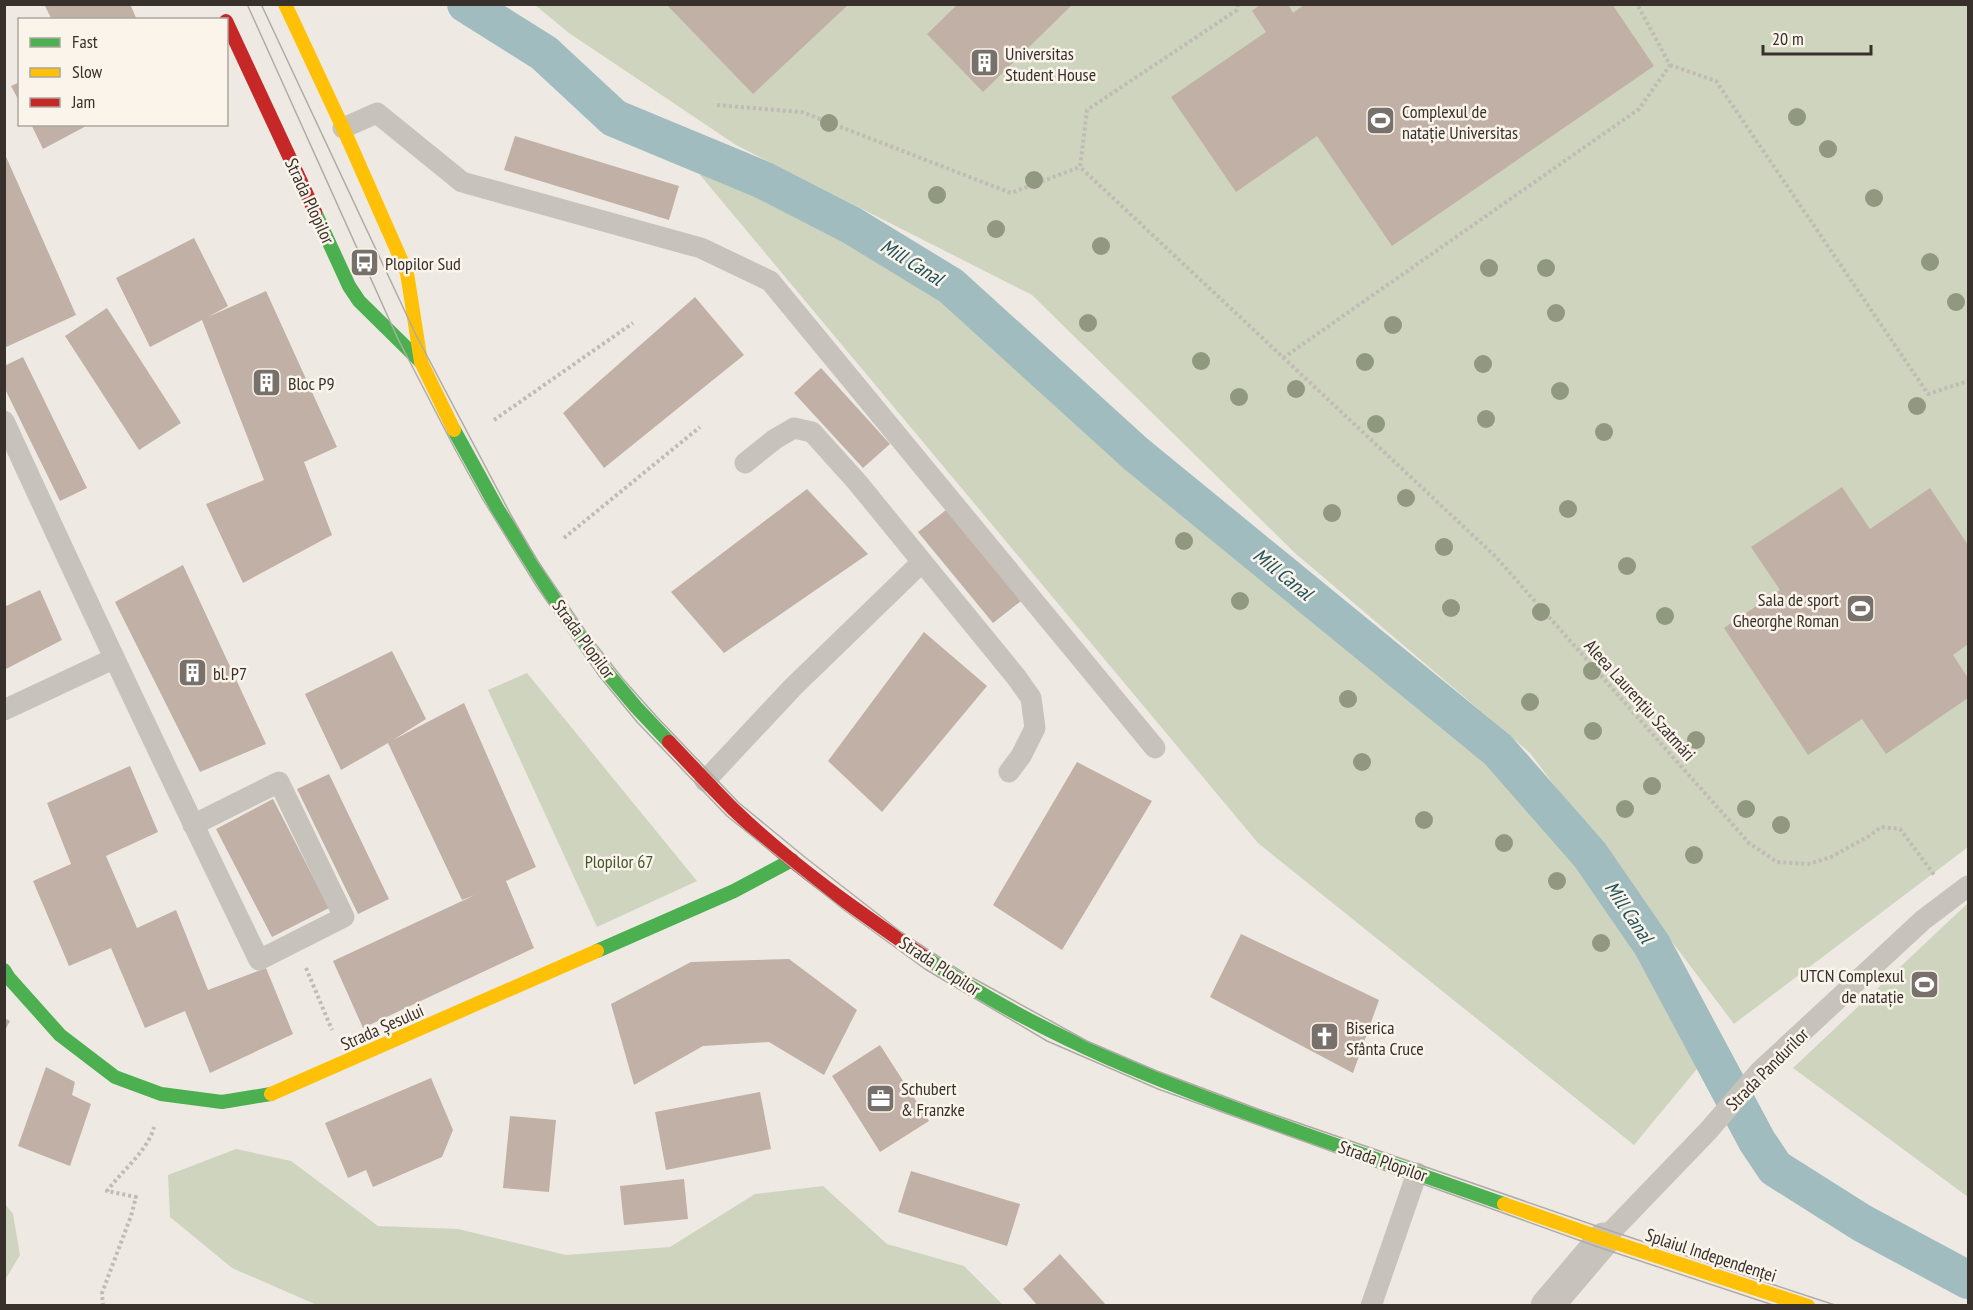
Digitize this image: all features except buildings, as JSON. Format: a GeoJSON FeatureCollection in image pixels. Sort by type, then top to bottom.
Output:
{"type":"FeatureCollection","features":[{"type":"Feature","properties":{"kind":"main road","name":"Strada Plopilor"},"geometry":{"type":"LineString","coordinates":[[285,4],[407,273],[421,363],[497,508],[561,610],[599,663],[636,707],[733,809],[792,860],[869,919],[949,974],[1016,1014],[1064,1039],[1232,1108],[1604,1239]]}},
{"type":"Feature","properties":{"kind":"main road","name":"Strada Plopilor"},"geometry":{"type":"LineString","coordinates":[[228,24],[349,286],[359,301],[421,363]]}},
{"type":"Feature","properties":{"kind":"main road","name":"Strada Șesului"},"geometry":{"type":"LineString","coordinates":[[4,970],[60,1035],[115,1077],[161,1094],[222,1102],[275,1093],[734,891],[792,860]]}},
{"type":"Feature","properties":{"kind":"main road","name":"Splaiul Independenței"},"geometry":{"type":"LineString","coordinates":[[1604,1239],[1808,1305]]}},
{"type":"Feature","properties":{"kind":"street"},"geometry":{"type":"LineString","coordinates":[[1547,1305],[1604,1239]]}},
{"type":"Feature","properties":{"kind":"lane"},"geometry":{"type":"LineString","coordinates":[[343,128],[377,112],[462,182],[700,248],[770,281],[1155,748]]}},
{"type":"Feature","properties":{"kind":"lane"},"geometry":{"type":"LineString","coordinates":[[4,421],[113,659],[193,825],[259,960],[344,917],[279,782],[193,825]]}},
{"type":"Feature","properties":{"kind":"lane"},"geometry":{"type":"LineString","coordinates":[[745,463],[775,439],[794,428],[812,432],[857,482],[1031,698],[1035,728],[1021,756],[1009,772]]}},
{"type":"Feature","properties":{"kind":"lane"},"geometry":{"type":"LineString","coordinates":[[705,781],[793,687],[921,563]]}},
{"type":"Feature","properties":{"kind":"lane"},"geometry":{"type":"LineString","coordinates":[[4,711],[113,659]]}},
{"type":"Feature","properties":{"kind":"lane","name":"Strada Pandurilor"},"geometry":{"type":"LineString","coordinates":[[1604,1239],[1708,1131],[1759,1072],[1923,920],[1968,886]]}},
{"type":"Feature","properties":{"kind":"lane"},"geometry":{"type":"LineString","coordinates":[[1371,1305],[1417,1173]]}},
{"type":"Feature","properties":{"kind":"path"},"geometry":{"type":"LineString","coordinates":[[717,105],[802,112],[1011,193],[1080,167],[1087,110],[1237,10],[1238,4]]}},
{"type":"Feature","properties":{"kind":"path"},"geometry":{"type":"LineString","coordinates":[[1637,4],[1671,65],[1716,81],[1928,394],[1968,381]]}},
{"type":"Feature","properties":{"kind":"path"},"geometry":{"type":"LineString","coordinates":[[1283,358],[1639,109],[1671,65]]}},
{"type":"Feature","properties":{"kind":"path","name":"Aleea Laurențiu Szatmári"},"geometry":{"type":"LineString","coordinates":[[1080,167],[1495,556],[1749,843],[1777,862],[1809,864],[1831,857],[1881,827],[1899,829],[1933,873],[1950,900]]}},
{"type":"Feature","properties":{"kind":"path"},"geometry":{"type":"LineString","coordinates":[[494,420],[633,322]]}},
{"type":"Feature","properties":{"kind":"path"},"geometry":{"type":"LineString","coordinates":[[564,538],[700,427]]}},
{"type":"Feature","properties":{"kind":"path"},"geometry":{"type":"LineString","coordinates":[[295,942],[345,1062]]}},
{"type":"Feature","properties":{"kind":"path"},"geometry":{"type":"LineString","coordinates":[[103,1305],[102,1293],[136,1197],[107,1191],[153,1133],[161,1094]]}},
{"type":"Feature","properties":{"kind":"green space"},"geometry":{"type":"Polygon","coordinates":[[[535,5],[1968,5],[1968,847],[1734,1024],[1530,753],[1295,553],[1032,295],[736,145],[569,33],[535,5]]]}},
{"type":"Feature","properties":{"kind":"green space"},"geometry":{"type":"Polygon","coordinates":[[[715,170],[944,291],[1219,532],[1490,756],[1581,860],[1641,954],[1701,1064],[1634,1145],[1258,843],[700,175],[715,170]]]}},
{"type":"Feature","properties":{"kind":"green space","name":"Plopilor 67"},"geometry":{"type":"Polygon","coordinates":[[[527,673],[697,881],[597,927],[488,690],[527,673]]]}},
{"type":"Feature","properties":{"kind":"green space","name":"UTCN Complexul de natație"},"geometry":{"type":"Polygon","coordinates":[[[1968,903],[1968,1197],[1793,1068],[1968,903]]]}},
{"type":"Feature","properties":{"kind":"green space"},"geometry":{"type":"Polygon","coordinates":[[[236,1149],[291,1161],[378,1226],[458,1229],[566,1255],[670,1247],[755,1194],[823,1186],[887,1244],[964,1266],[1003,1305],[317,1305],[232,1268],[170,1217],[168,1175],[236,1149]]]}},
{"type":"Feature","properties":{"kind":"green space"},"geometry":{"type":"Polygon","coordinates":[[[5,1204],[13,1214],[20,1255],[5,1280],[5,1204]]]}},
{"type":"Feature","properties":{"kind":"waterway","name":"Mill Canal"},"geometry":{"type":"LineString","coordinates":[[466,4],[544,53],[614,118],[763,180],[851,225],[951,286],[1136,454],[1498,750],[1590,855],[1652,945],[1757,1141],[1775,1168],[1862,1223],[1968,1280]]}},
{"type":"Feature","properties":{"kind":"tram line"},"geometry":{"type":"LineString","coordinates":[[247,4],[398,339],[482,498],[537,587],[600,677],[637,722],[727,816],[844,910],[925,969],[1047,1041],[1158,1089],[1598,1247],[1776,1306]]}},
{"type":"Feature","properties":{"kind":"tram line"},"geometry":{"type":"LineString","coordinates":[[261,4],[416,335],[537,560],[586,632],[623,679],[739,803],[901,932],[962,972],[1087,1041],[1157,1071],[1258,1109],[1611,1231],[1838,1306]]}},
{"type":"Feature","properties":{"kind":"traffic: fast"},"geometry":{"type":"LineString","coordinates":[[315,212],[349,286],[359,301],[421,362]]}},
{"type":"Feature","properties":{"kind":"traffic: fast"},"geometry":{"type":"LineString","coordinates":[[454,430],[497,508],[561,610],[599,663],[669,742]]}},
{"type":"Feature","properties":{"kind":"traffic: fast"},"geometry":{"type":"LineString","coordinates":[[597,951],[734,891],[792,860]]}},
{"type":"Feature","properties":{"kind":"traffic: fast"},"geometry":{"type":"LineString","coordinates":[[926,958],[970,987],[1015,1012],[1108,1058],[1204,1097],[1504,1204]]}},
{"type":"Feature","properties":{"kind":"traffic: fast"},"geometry":{"type":"LineString","coordinates":[[4,970],[60,1035],[115,1077],[161,1094],[222,1102],[271,1094]]}},
{"type":"Feature","properties":{"kind":"traffic: slow"},"geometry":{"type":"LineString","coordinates":[[285,4],[407,273],[421,362],[454,430]]}},
{"type":"Feature","properties":{"kind":"traffic: slow"},"geometry":{"type":"LineString","coordinates":[[271,1094],[597,951]]}},
{"type":"Feature","properties":{"kind":"traffic: slow"},"geometry":{"type":"LineString","coordinates":[[1504,1204],[1808,1306]]}},
{"type":"Feature","properties":{"kind":"traffic: jam"},"geometry":{"type":"LineString","coordinates":[[228,25],[315,212]]}},
{"type":"Feature","properties":{"kind":"traffic: jam"},"geometry":{"type":"LineString","coordinates":[[669,742],[755,830],[802,869],[926,958]]}},
{"type":"Feature","properties":{"kind":"place","name":"Universitas Student House"},"geometry":{"type":"Point","coordinates":[984,63]}},
{"type":"Feature","properties":{"kind":"place","name":"Complexul de natație Universitas"},"geometry":{"type":"Point","coordinates":[1381,121]}},
{"type":"Feature","properties":{"kind":"place","name":"Plopilor Sud"},"geometry":{"type":"Point","coordinates":[364,263]}},
{"type":"Feature","properties":{"kind":"place","name":"Bloc P9"},"geometry":{"type":"Point","coordinates":[267,383]}},
{"type":"Feature","properties":{"kind":"place","name":"Sala de sport Gheorghe Roman"},"geometry":{"type":"Point","coordinates":[1860,609]}},
{"type":"Feature","properties":{"kind":"place","name":"bl. P7"},"geometry":{"type":"Point","coordinates":[192,673]}},
{"type":"Feature","properties":{"kind":"place","name":"UTCN Complexul de natație"},"geometry":{"type":"Point","coordinates":[1925,985]}},
{"type":"Feature","properties":{"kind":"place","name":"Biserica Sfânta Cruce"},"geometry":{"type":"Point","coordinates":[1325,1037]}},
{"type":"Feature","properties":{"kind":"place","name":"Schubert & Franzke"},"geometry":{"type":"Point","coordinates":[880,1098]}}]}
